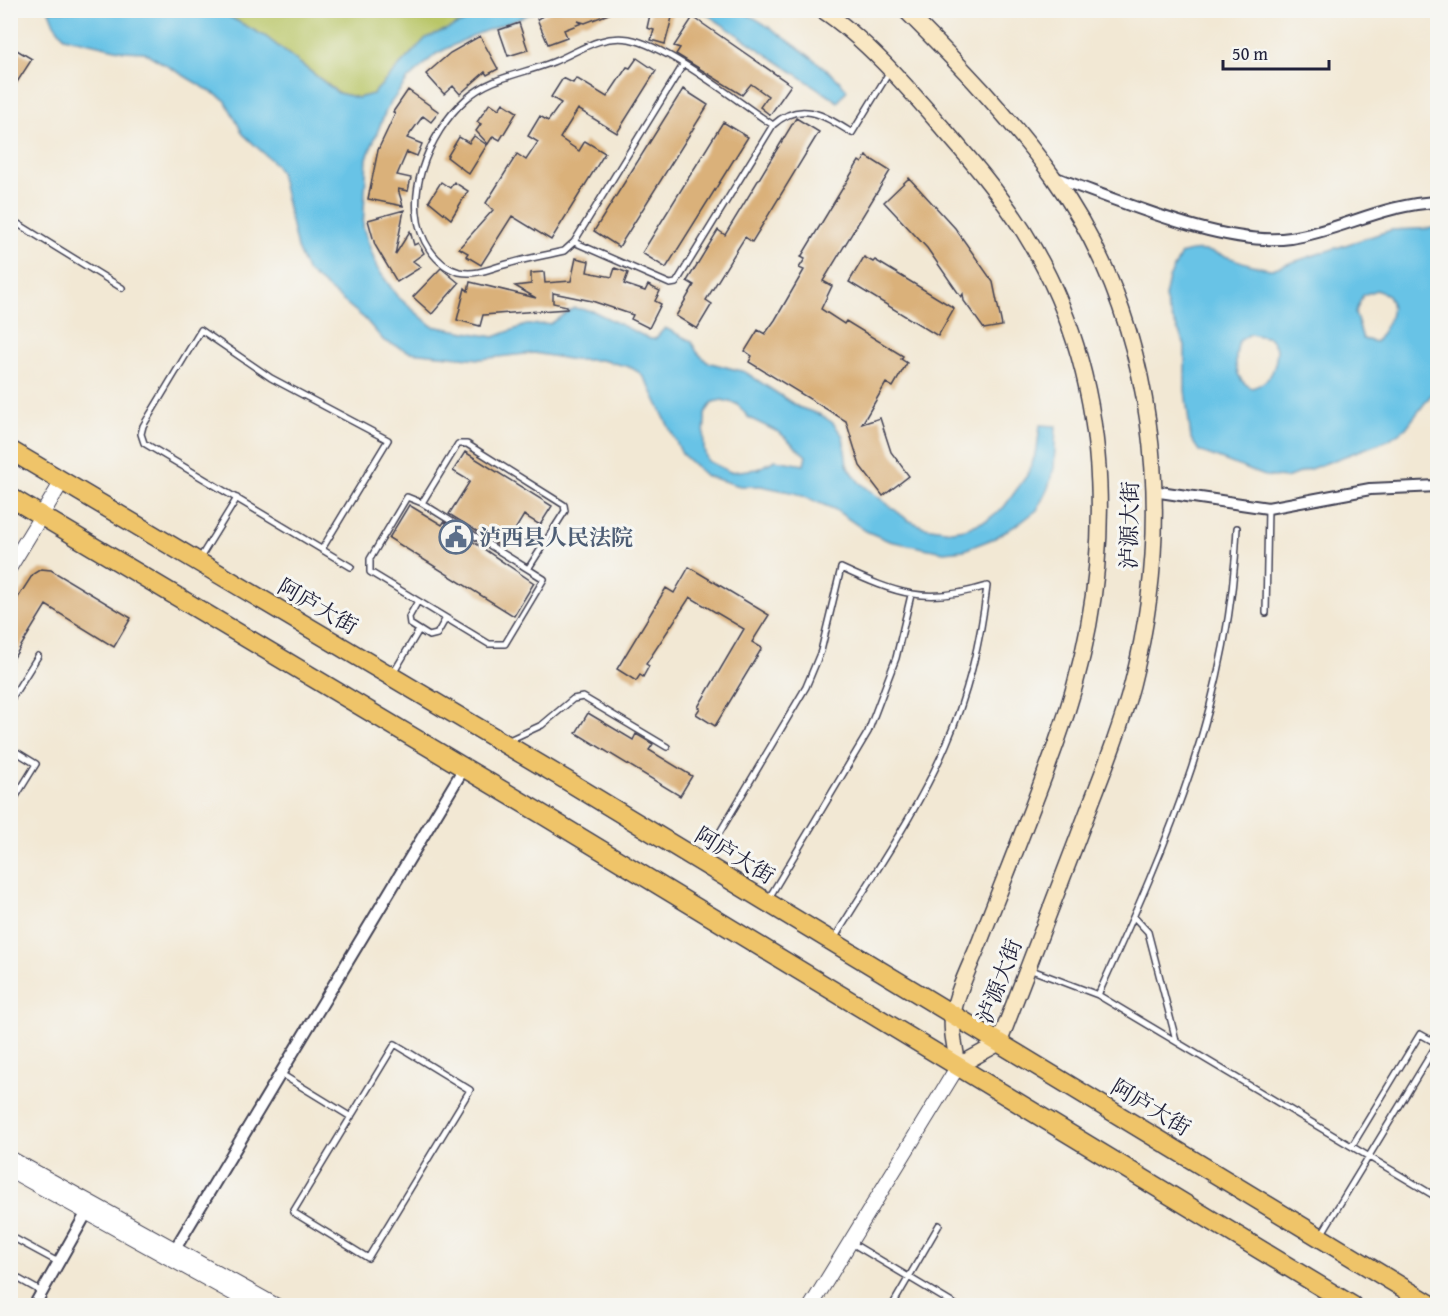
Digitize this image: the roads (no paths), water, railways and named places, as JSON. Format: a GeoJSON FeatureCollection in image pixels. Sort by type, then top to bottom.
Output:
{"type":"FeatureCollection","features":[{"type":"Feature","properties":{"kind":"highway","name":"阿庐大街"},"geometry":{"type":"LineString","coordinates":[[10,450],[767,902],[1433,1305]]}},
{"type":"Feature","properties":{"kind":"highway"},"geometry":{"type":"LineString","coordinates":[[10,497],[464,768],[1352,1305]]}},
{"type":"Feature","properties":{"kind":"main road"},"geometry":{"type":"LineString","coordinates":[[822,10],[836,19],[890,71],[957,144],[1009,209],[1040,260],[1065,316],[1084,375],[1098,469],[1100,539],[1097,574],[1093,608],[1079,673],[1056,745],[952,1014],[958,1066]]}},
{"type":"Feature","properties":{"kind":"main road","name":"泸源大街"},"geometry":{"type":"LineString","coordinates":[[905,10],[969,76],[1053,177],[1088,235],[1127,328],[1144,396],[1154,491],[1151,580],[1131,687],[1106,763],[999,1043],[958,1066]]}},
{"type":"Feature","properties":{"kind":"street"},"geometry":{"type":"LineString","coordinates":[[1053,177],[1196,226],[1255,239],[1278,239],[1305,235],[1390,207],[1437,202]]}},
{"type":"Feature","properties":{"kind":"street"},"geometry":{"type":"LineString","coordinates":[[10,567],[63,480]]}},
{"type":"Feature","properties":{"kind":"street"},"geometry":{"type":"LineString","coordinates":[[1154,491],[1268,508],[1370,489],[1437,486]]}},
{"type":"Feature","properties":{"kind":"street"},"geometry":{"type":"LineString","coordinates":[[173,1254],[464,768]]}},
{"type":"Feature","properties":{"kind":"street"},"geometry":{"type":"LineString","coordinates":[[811,1305],[958,1066]]}},
{"type":"Feature","properties":{"kind":"street"},"geometry":{"type":"LineString","coordinates":[[10,1158],[256,1305]]}},
{"type":"Feature","properties":{"kind":"street"},"geometry":{"type":"LineString","coordinates":[[10,1170],[87,1212],[278,1305]]}},
{"type":"Feature","properties":{"kind":"street"},"geometry":{"type":"LineString","coordinates":[[34,1305],[87,1212]]}},
{"type":"Feature","properties":{"kind":"lane"},"geometry":{"type":"LineString","coordinates":[[683,65],[574,242],[564,252],[509,263],[481,273],[459,272],[441,262],[423,238],[418,217],[422,171],[441,127],[467,98],[490,83],[553,62],[596,41],[629,39],[683,65],[773,125]]}},
{"type":"Feature","properties":{"kind":"lane"},"geometry":{"type":"LineString","coordinates":[[574,242],[670,284],[676,283],[773,125],[792,112],[807,112],[828,118],[852,133],[890,71]]}},
{"type":"Feature","properties":{"kind":"lane"},"geometry":{"type":"LineString","coordinates":[[10,219],[122,288]]}},
{"type":"Feature","properties":{"kind":"lane"},"geometry":{"type":"LineString","coordinates":[[322,549],[388,440],[271,378],[201,330],[143,426],[141,434],[144,443],[351,567]]}},
{"type":"Feature","properties":{"kind":"lane"},"geometry":{"type":"LineString","coordinates":[[422,503],[458,444],[467,444],[564,506],[565,511],[528,569]]}},
{"type":"Feature","properties":{"kind":"lane"},"geometry":{"type":"LineString","coordinates":[[408,497],[422,503],[544,579],[505,644],[489,644],[370,572],[368,566],[408,497]]}},
{"type":"Feature","properties":{"kind":"lane"},"geometry":{"type":"LineString","coordinates":[[198,561],[237,498]]}},
{"type":"Feature","properties":{"kind":"lane"},"geometry":{"type":"LineString","coordinates":[[1266,613],[1268,508]]}},
{"type":"Feature","properties":{"kind":"lane"},"geometry":{"type":"LineString","coordinates":[[1098,995],[1134,917],[1170,827],[1210,714],[1230,621],[1237,528]]}},
{"type":"Feature","properties":{"kind":"lane"},"geometry":{"type":"LineString","coordinates":[[702,863],[806,687],[821,651],[841,568],[883,587],[910,595],[947,595],[987,586],[983,620],[971,673],[946,746],[922,793],[832,942]]}},
{"type":"Feature","properties":{"kind":"lane"},"geometry":{"type":"LineString","coordinates":[[767,902],[868,732],[896,658],[910,595]]}},
{"type":"Feature","properties":{"kind":"lane"},"geometry":{"type":"LineString","coordinates":[[418,601],[409,617],[410,624],[419,630],[429,636],[436,634],[446,618]]}},
{"type":"Feature","properties":{"kind":"lane"},"geometry":{"type":"LineString","coordinates":[[391,677],[419,630]]}},
{"type":"Feature","properties":{"kind":"lane"},"geometry":{"type":"LineString","coordinates":[[10,701],[38,656]]}},
{"type":"Feature","properties":{"kind":"lane"},"geometry":{"type":"LineString","coordinates":[[502,743],[542,725],[573,699],[583,697],[667,747]]}},
{"type":"Feature","properties":{"kind":"lane"},"geometry":{"type":"LineString","coordinates":[[10,748],[36,764],[10,806]]}},
{"type":"Feature","properties":{"kind":"lane"},"geometry":{"type":"LineString","coordinates":[[1134,917],[1148,932],[1176,1040]]}},
{"type":"Feature","properties":{"kind":"lane"},"geometry":{"type":"LineString","coordinates":[[1028,969],[1098,995],[1437,1198]]}},
{"type":"Feature","properties":{"kind":"lane"},"geometry":{"type":"LineString","coordinates":[[1320,1237],[1437,1044],[1420,1034],[1352,1146]]}},
{"type":"Feature","properties":{"kind":"lane"},"geometry":{"type":"LineString","coordinates":[[395,1044],[470,1090],[368,1258],[293,1212],[351,1118],[395,1044]]}},
{"type":"Feature","properties":{"kind":"lane"},"geometry":{"type":"LineString","coordinates":[[280,1074],[351,1118]]}},
{"type":"Feature","properties":{"kind":"lane"},"geometry":{"type":"LineString","coordinates":[[892,1305],[939,1225]]}},
{"type":"Feature","properties":{"kind":"lane"},"geometry":{"type":"LineString","coordinates":[[10,1236],[58,1262]]}},
{"type":"Feature","properties":{"kind":"lane"},"geometry":{"type":"LineString","coordinates":[[850,1242],[957,1305]]}},
{"type":"Feature","properties":{"kind":"lane"},"geometry":{"type":"LineString","coordinates":[[10,1274],[42,1292]]}},
{"type":"Feature","properties":{"kind":"water"},"geometry":{"type":"Polygon","coordinates":[[[731,10],[749,15],[813,59],[847,90],[838,102],[702,11],[731,10]]]}},
{"type":"Feature","properties":{"kind":"water"},"geometry":{"type":"Polygon","coordinates":[[[49,11],[219,11],[266,37],[338,93],[358,98],[373,94],[426,38],[464,22],[477,11],[538,11],[472,36],[436,54],[408,79],[387,108],[367,158],[363,227],[377,268],[397,296],[432,326],[494,337],[526,325],[550,324],[574,308],[593,311],[650,339],[655,339],[665,328],[691,341],[697,352],[707,362],[745,372],[798,407],[821,415],[833,423],[843,436],[847,465],[859,482],[908,520],[924,527],[952,531],[965,529],[987,520],[1004,507],[1028,474],[1037,450],[1040,425],[1056,426],[1054,468],[1048,488],[1037,510],[1020,523],[995,538],[964,550],[944,552],[889,541],[866,531],[834,509],[795,493],[761,486],[740,486],[706,476],[682,454],[648,384],[640,373],[630,367],[601,360],[574,360],[534,353],[480,359],[410,352],[384,341],[365,319],[307,271],[297,248],[280,172],[273,162],[243,134],[225,100],[144,52],[124,51],[64,37],[54,24],[49,11]],[[722,400],[713,402],[705,413],[704,444],[708,461],[730,472],[758,469],[775,460],[804,465],[806,456],[780,433],[749,418],[737,404],[722,400]]]}},
{"type":"Feature","properties":{"kind":"water"},"geometry":{"type":"Polygon","coordinates":[[[1437,228],[1437,387],[1406,428],[1388,440],[1286,478],[1265,476],[1199,451],[1191,439],[1185,390],[1185,345],[1168,310],[1165,297],[1169,278],[1181,254],[1203,251],[1261,268],[1272,269],[1391,230],[1437,228]],[[1376,290],[1363,295],[1355,313],[1363,339],[1376,342],[1389,320],[1392,308],[1388,295],[1376,290]],[[1250,334],[1239,341],[1236,368],[1241,380],[1252,388],[1264,382],[1271,374],[1277,349],[1270,338],[1250,334]]]}},
{"type":"Feature","properties":{"kind":"place","name":"泸西县人民法院"},"geometry":{"type":"Point","coordinates":[456,537]}}]}
